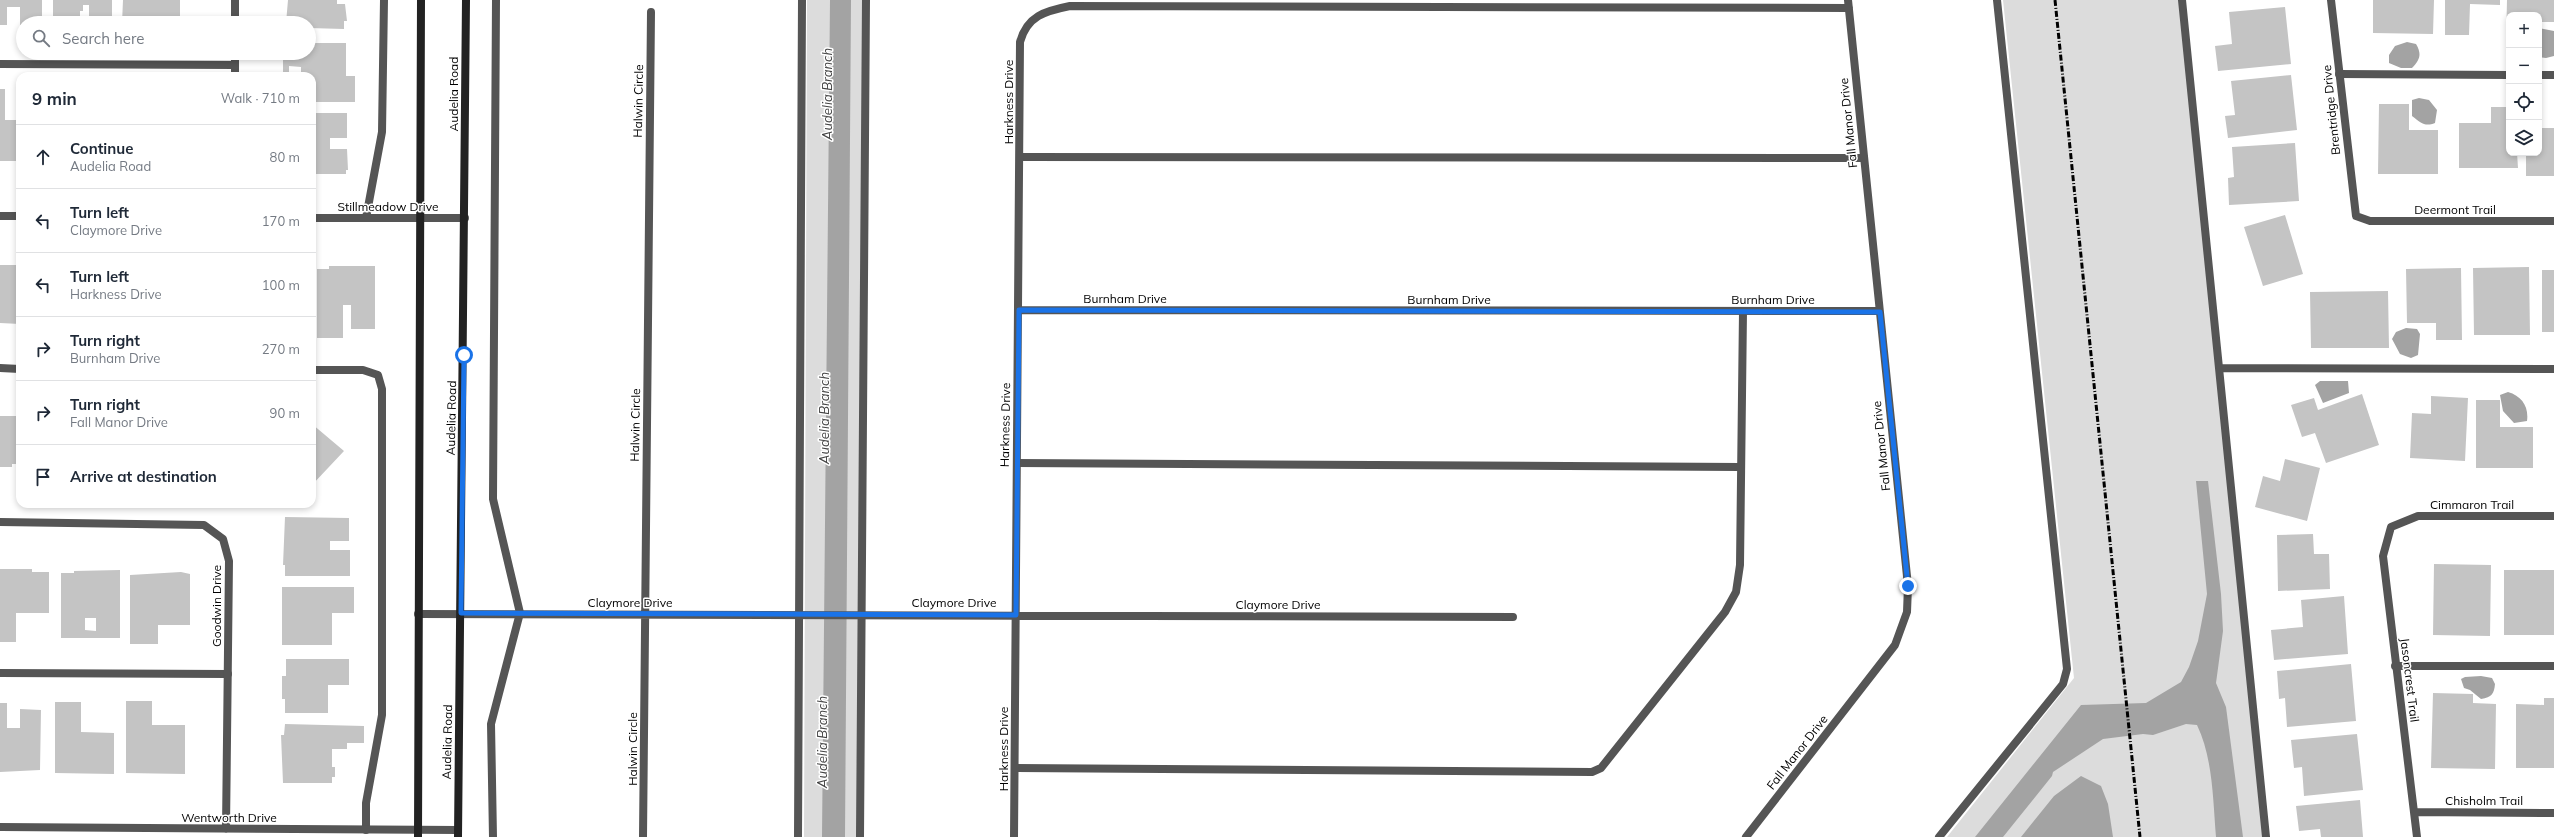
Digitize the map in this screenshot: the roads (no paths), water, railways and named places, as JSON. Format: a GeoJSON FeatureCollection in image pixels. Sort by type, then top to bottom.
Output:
{"type":"FeatureCollection","features":[{"type":"Feature","properties":{"kind":"main road"},"geometry":{"type":"LineString","coordinates":[[418,833],[421,0]]}},
{"type":"Feature","properties":{"kind":"main road","name":"Audelia Road"},"geometry":{"type":"LineString","coordinates":[[458,834],[466,0]]}},
{"type":"Feature","properties":{"kind":"street"},"geometry":{"type":"LineString","coordinates":[[235,0],[235,16]]}},
{"type":"Feature","properties":{"kind":"street"},"geometry":{"type":"LineString","coordinates":[[366,218],[382,132],[384,0]]}},
{"type":"Feature","properties":{"kind":"street"},"geometry":{"type":"LineString","coordinates":[[493,837],[491,724],[520,613],[493,499],[496,0]]}},
{"type":"Feature","properties":{"kind":"street"},"geometry":{"type":"LineString","coordinates":[[798,837],[802,0]]}},
{"type":"Feature","properties":{"kind":"street"},"geometry":{"type":"LineString","coordinates":[[860,837],[866,0]]}},
{"type":"Feature","properties":{"kind":"street"},"geometry":{"type":"LineString","coordinates":[[1939,837],[2063,684],[2067,669],[1997,0]]}},
{"type":"Feature","properties":{"kind":"street"},"geometry":{"type":"LineString","coordinates":[[2182,0],[2266,837]]}},
{"type":"Feature","properties":{"kind":"street","name":"Brentridge Drive"},"geometry":{"type":"LineString","coordinates":[[2331,0],[2356,216]]}},
{"type":"Feature","properties":{"kind":"street","name":"Harkness Drive"},"geometry":{"type":"LineString","coordinates":[[1014,837],[1020,42],[1024,29],[1034,19],[1051,10],[1070,6],[1848,4]]}},
{"type":"Feature","properties":{"kind":"street","name":"Fall Manor Drive"},"geometry":{"type":"LineString","coordinates":[[1746,837],[1895,645],[1907,612],[1908,586],[1848,4]]}},
{"type":"Feature","properties":{"kind":"street","name":"Halwin Circle"},"geometry":{"type":"LineString","coordinates":[[643,837],[651,12]]}},
{"type":"Feature","properties":{"kind":"street"},"geometry":{"type":"LineString","coordinates":[[235,60],[235,72]]}},
{"type":"Feature","properties":{"kind":"street"},"geometry":{"type":"LineString","coordinates":[[0,64],[235,65]]}},
{"type":"Feature","properties":{"kind":"street"},"geometry":{"type":"LineString","coordinates":[[2339,74],[2506,75]]}},
{"type":"Feature","properties":{"kind":"street"},"geometry":{"type":"LineString","coordinates":[[2542,75],[2554,76]]}},
{"type":"Feature","properties":{"kind":"street"},"geometry":{"type":"LineString","coordinates":[[1020,157],[1864,158]]}},
{"type":"Feature","properties":{"kind":"street"},"geometry":{"type":"LineString","coordinates":[[0,216],[16,216]]}},
{"type":"Feature","properties":{"kind":"street","name":"Deermont Trail"},"geometry":{"type":"LineString","coordinates":[[2356,216],[2370,221],[2554,221]]}},
{"type":"Feature","properties":{"kind":"street","name":"Stillmeadow Drive"},"geometry":{"type":"LineString","coordinates":[[316,218],[465,218]]}},
{"type":"Feature","properties":{"kind":"street","name":"Burnham Drive"},"geometry":{"type":"LineString","coordinates":[[1019,310],[1880,312]]}},
{"type":"Feature","properties":{"kind":"street"},"geometry":{"type":"LineString","coordinates":[[1015,768],[1592,772],[1601,768],[1725,612],[1736,592],[1740,565],[1742,311]]}},
{"type":"Feature","properties":{"kind":"street"},"geometry":{"type":"LineString","coordinates":[[0,368],[16,368]]}},
{"type":"Feature","properties":{"kind":"street"},"geometry":{"type":"LineString","coordinates":[[2219,368],[2554,369]]}},
{"type":"Feature","properties":{"kind":"street"},"geometry":{"type":"LineString","coordinates":[[316,370],[368,372],[378,375],[382,389],[382,715],[366,802],[366,830]]}},
{"type":"Feature","properties":{"kind":"street"},"geometry":{"type":"LineString","coordinates":[[1017,463],[1740,467]]}},
{"type":"Feature","properties":{"kind":"street","name":"Cimmaron Trail"},"geometry":{"type":"LineString","coordinates":[[2391,527],[2418,516],[2554,516]]}},
{"type":"Feature","properties":{"kind":"street","name":"Goodwin Drive"},"geometry":{"type":"LineString","coordinates":[[0,522],[204,525],[223,539],[229,561],[226,829]]}},
{"type":"Feature","properties":{"kind":"street","name":"Jasoncrest Trail"},"geometry":{"type":"LineString","coordinates":[[2391,527],[2383,556],[2395,666],[2417,837]]}},
{"type":"Feature","properties":{"kind":"street","name":"Claymore Drive"},"geometry":{"type":"LineString","coordinates":[[418,614],[520,613],[1513,617]]}},
{"type":"Feature","properties":{"kind":"street"},"geometry":{"type":"LineString","coordinates":[[2395,666],[2554,666]]}},
{"type":"Feature","properties":{"kind":"street"},"geometry":{"type":"LineString","coordinates":[[0,673],[228,674]]}},
{"type":"Feature","properties":{"kind":"street","name":"Chisholm Trail"},"geometry":{"type":"LineString","coordinates":[[2414,812],[2554,813]]}},
{"type":"Feature","properties":{"kind":"street","name":"Wentworth Drive"},"geometry":{"type":"LineString","coordinates":[[0,828],[366,830],[458,834]]}},
{"type":"Feature","properties":{"kind":"railway"},"geometry":{"type":"LineString","coordinates":[[2055,0],[2140,837]]}},
{"type":"Feature","properties":{"kind":"water label","name":"Audelia Branch"},"geometry":{"type":"Point","coordinates":[827,94]}},
{"type":"Feature","properties":{"kind":"water label","name":"Audelia Branch"},"geometry":{"type":"Point","coordinates":[824,418]}},
{"type":"Feature","properties":{"kind":"water label","name":"Audelia Branch"},"geometry":{"type":"Point","coordinates":[822,742]}}]}
